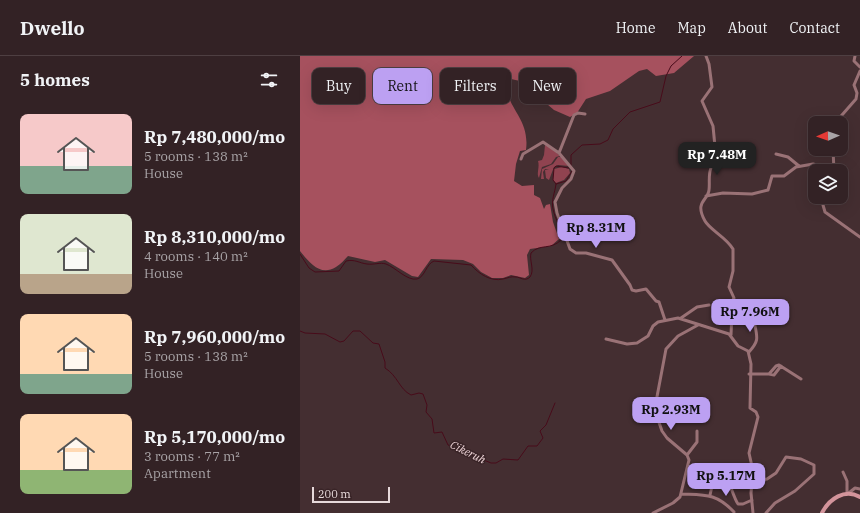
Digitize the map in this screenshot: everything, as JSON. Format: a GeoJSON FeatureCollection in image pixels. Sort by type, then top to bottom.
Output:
{"type":"FeatureCollection","features":[{"type":"Feature","properties":{"kind":"street"},"geometry":{"type":"LineString","coordinates":[[706,56],[709,64],[712,87],[702,101],[712,125],[716,157],[711,168],[708,182],[709,189],[700,204],[704,219],[730,243],[734,249],[729,285],[734,298],[730,306],[732,312],[731,335],[738,346],[748,352],[750,364],[750,408],[756,412],[758,417],[755,434],[750,449],[754,513]]}},
{"type":"Feature","properties":{"kind":"street"},"geometry":{"type":"LineString","coordinates":[[855,56],[854,61],[860,67]]}},
{"type":"Feature","properties":{"kind":"street"},"geometry":{"type":"LineString","coordinates":[[841,116],[856,99],[857,92],[854,85],[860,71]]}},
{"type":"Feature","properties":{"kind":"street"},"geometry":{"type":"LineString","coordinates":[[559,153],[574,115],[578,113],[585,114]]}},
{"type":"Feature","properties":{"kind":"street"},"geometry":{"type":"LineString","coordinates":[[521,159],[523,154],[543,142],[559,153],[570,165],[574,174],[562,188],[555,202],[557,213],[571,251],[576,253],[586,253],[612,260],[632,290],[636,291],[646,289],[656,301],[659,302],[665,320]]}},
{"type":"Feature","properties":{"kind":"street"},"geometry":{"type":"LineString","coordinates":[[776,154],[788,157],[799,166]]}},
{"type":"Feature","properties":{"kind":"street"},"geometry":{"type":"LineString","coordinates":[[706,196],[723,193],[752,194],[768,190],[772,176],[784,176],[799,166],[808,165]]}},
{"type":"Feature","properties":{"kind":"street"},"geometry":{"type":"LineString","coordinates":[[823,204],[825,212],[860,237]]}},
{"type":"Feature","properties":{"kind":"street"},"geometry":{"type":"LineString","coordinates":[[681,318],[697,307],[709,305]]}},
{"type":"Feature","properties":{"kind":"street"},"geometry":{"type":"LineString","coordinates":[[748,352],[756,343],[757,333],[754,324],[756,313],[749,310]]}},
{"type":"Feature","properties":{"kind":"street"},"geometry":{"type":"LineString","coordinates":[[606,339],[627,344],[637,342],[648,336],[655,324],[665,320],[681,318],[731,335]]}},
{"type":"Feature","properties":{"kind":"street"},"geometry":{"type":"LineString","coordinates":[[688,454],[664,434],[655,411],[666,349],[678,336],[699,324]]}},
{"type":"Feature","properties":{"kind":"street"},"geometry":{"type":"LineString","coordinates":[[749,374],[768,374],[776,366],[781,366],[801,379]]}},
{"type":"Feature","properties":{"kind":"street"},"geometry":{"type":"LineString","coordinates":[[653,513],[673,503],[681,494],[689,464],[688,454],[697,442],[697,431]]}},
{"type":"Feature","properties":{"kind":"street"},"geometry":{"type":"LineString","coordinates":[[752,481],[767,479],[772,476],[780,468],[786,457],[801,459],[814,466],[814,474],[795,491],[775,503],[766,513]]}},
{"type":"Feature","properties":{"kind":"street"},"geometry":{"type":"LineString","coordinates":[[843,472],[847,481],[848,492]]}},
{"type":"Feature","properties":{"kind":"street"},"geometry":{"type":"LineString","coordinates":[[710,495],[715,473],[724,473],[728,477],[730,489],[738,504],[743,504],[752,500]]}},
{"type":"Feature","properties":{"kind":"street"},"geometry":{"type":"LineString","coordinates":[[822,513],[830,502],[855,488],[860,489]]}},
{"type":"Feature","properties":{"kind":"street"},"geometry":{"type":"LineString","coordinates":[[848,492],[860,497]]}},
{"type":"Feature","properties":{"kind":"street"},"geometry":{"type":"LineString","coordinates":[[681,494],[710,495],[725,504],[734,512]]}},
{"type":"Feature","properties":{"kind":"shaded area"},"geometry":{"type":"Polygon","coordinates":[[[300,56],[694,56],[674,73],[656,76],[647,69],[639,71],[610,91],[586,99],[577,113],[570,117],[554,110],[547,104],[576,104],[576,68],[519,68],[519,81],[511,79],[511,68],[440,68],[440,104],[511,104],[511,101],[522,122],[525,130],[526,150],[520,151],[516,164],[514,181],[522,186],[534,185],[534,195],[540,198],[544,209],[546,205],[550,204],[553,222],[559,239],[551,246],[530,249],[527,255],[529,275],[525,278],[511,275],[503,278],[492,278],[481,272],[473,264],[463,260],[431,259],[418,277],[412,276],[385,260],[375,262],[348,256],[336,267],[330,270],[325,270],[311,264],[300,251],[300,56]]]}},
{"type":"Feature","properties":{"kind":"shaded area"},"geometry":{"type":"Polygon","coordinates":[[[545,145],[550,146],[560,156],[556,157],[551,164],[542,167],[539,178],[538,161],[542,160],[545,145]]]}},
{"type":"Feature","properties":{"kind":"shaded area"},"geometry":{"type":"Polygon","coordinates":[[[558,157],[561,157],[569,166],[558,165],[554,167],[549,180],[546,178],[545,170],[549,170],[545,169],[543,172],[544,179],[541,179],[542,169],[553,164],[558,157]]]}},
{"type":"Feature","properties":{"kind":"shaded area"},"geometry":{"type":"Polygon","coordinates":[[[562,167],[569,169],[570,173],[564,180],[556,183],[553,180],[554,169],[562,167]]]}},
{"type":"Feature","properties":{"kind":"waterway"},"geometry":{"type":"LineString","coordinates":[[571,165],[571,155],[582,145],[600,144],[608,140],[613,129],[630,112],[660,102],[666,76],[671,66],[682,56]]}},
{"type":"Feature","properties":{"kind":"waterway"},"geometry":{"type":"LineString","coordinates":[[556,184],[553,180],[554,168],[556,166],[569,168]]}},
{"type":"Feature","properties":{"kind":"waterway"},"geometry":{"type":"LineString","coordinates":[[300,254],[309,268],[315,272],[339,271],[346,261],[352,260],[367,264],[386,264],[409,278],[417,279],[422,276],[429,265],[434,261],[471,265],[481,274],[499,280],[513,277],[526,279],[530,277],[532,271],[531,253],[538,248],[554,245],[562,239],[553,209],[553,200],[556,184],[566,181],[572,171]]}},
{"type":"Feature","properties":{"kind":"waterway","name":"Cikeruh"},"geometry":{"type":"LineString","coordinates":[[300,331],[305,333],[325,334],[340,342],[344,341],[353,331],[360,331],[373,343],[379,344],[385,362],[385,368],[411,395],[419,393],[423,394],[427,405],[426,412],[432,419],[434,433],[442,432],[448,445],[491,463],[496,463],[503,459],[518,460],[528,446],[537,446],[543,438],[540,431],[546,425],[555,403]]}}]}
